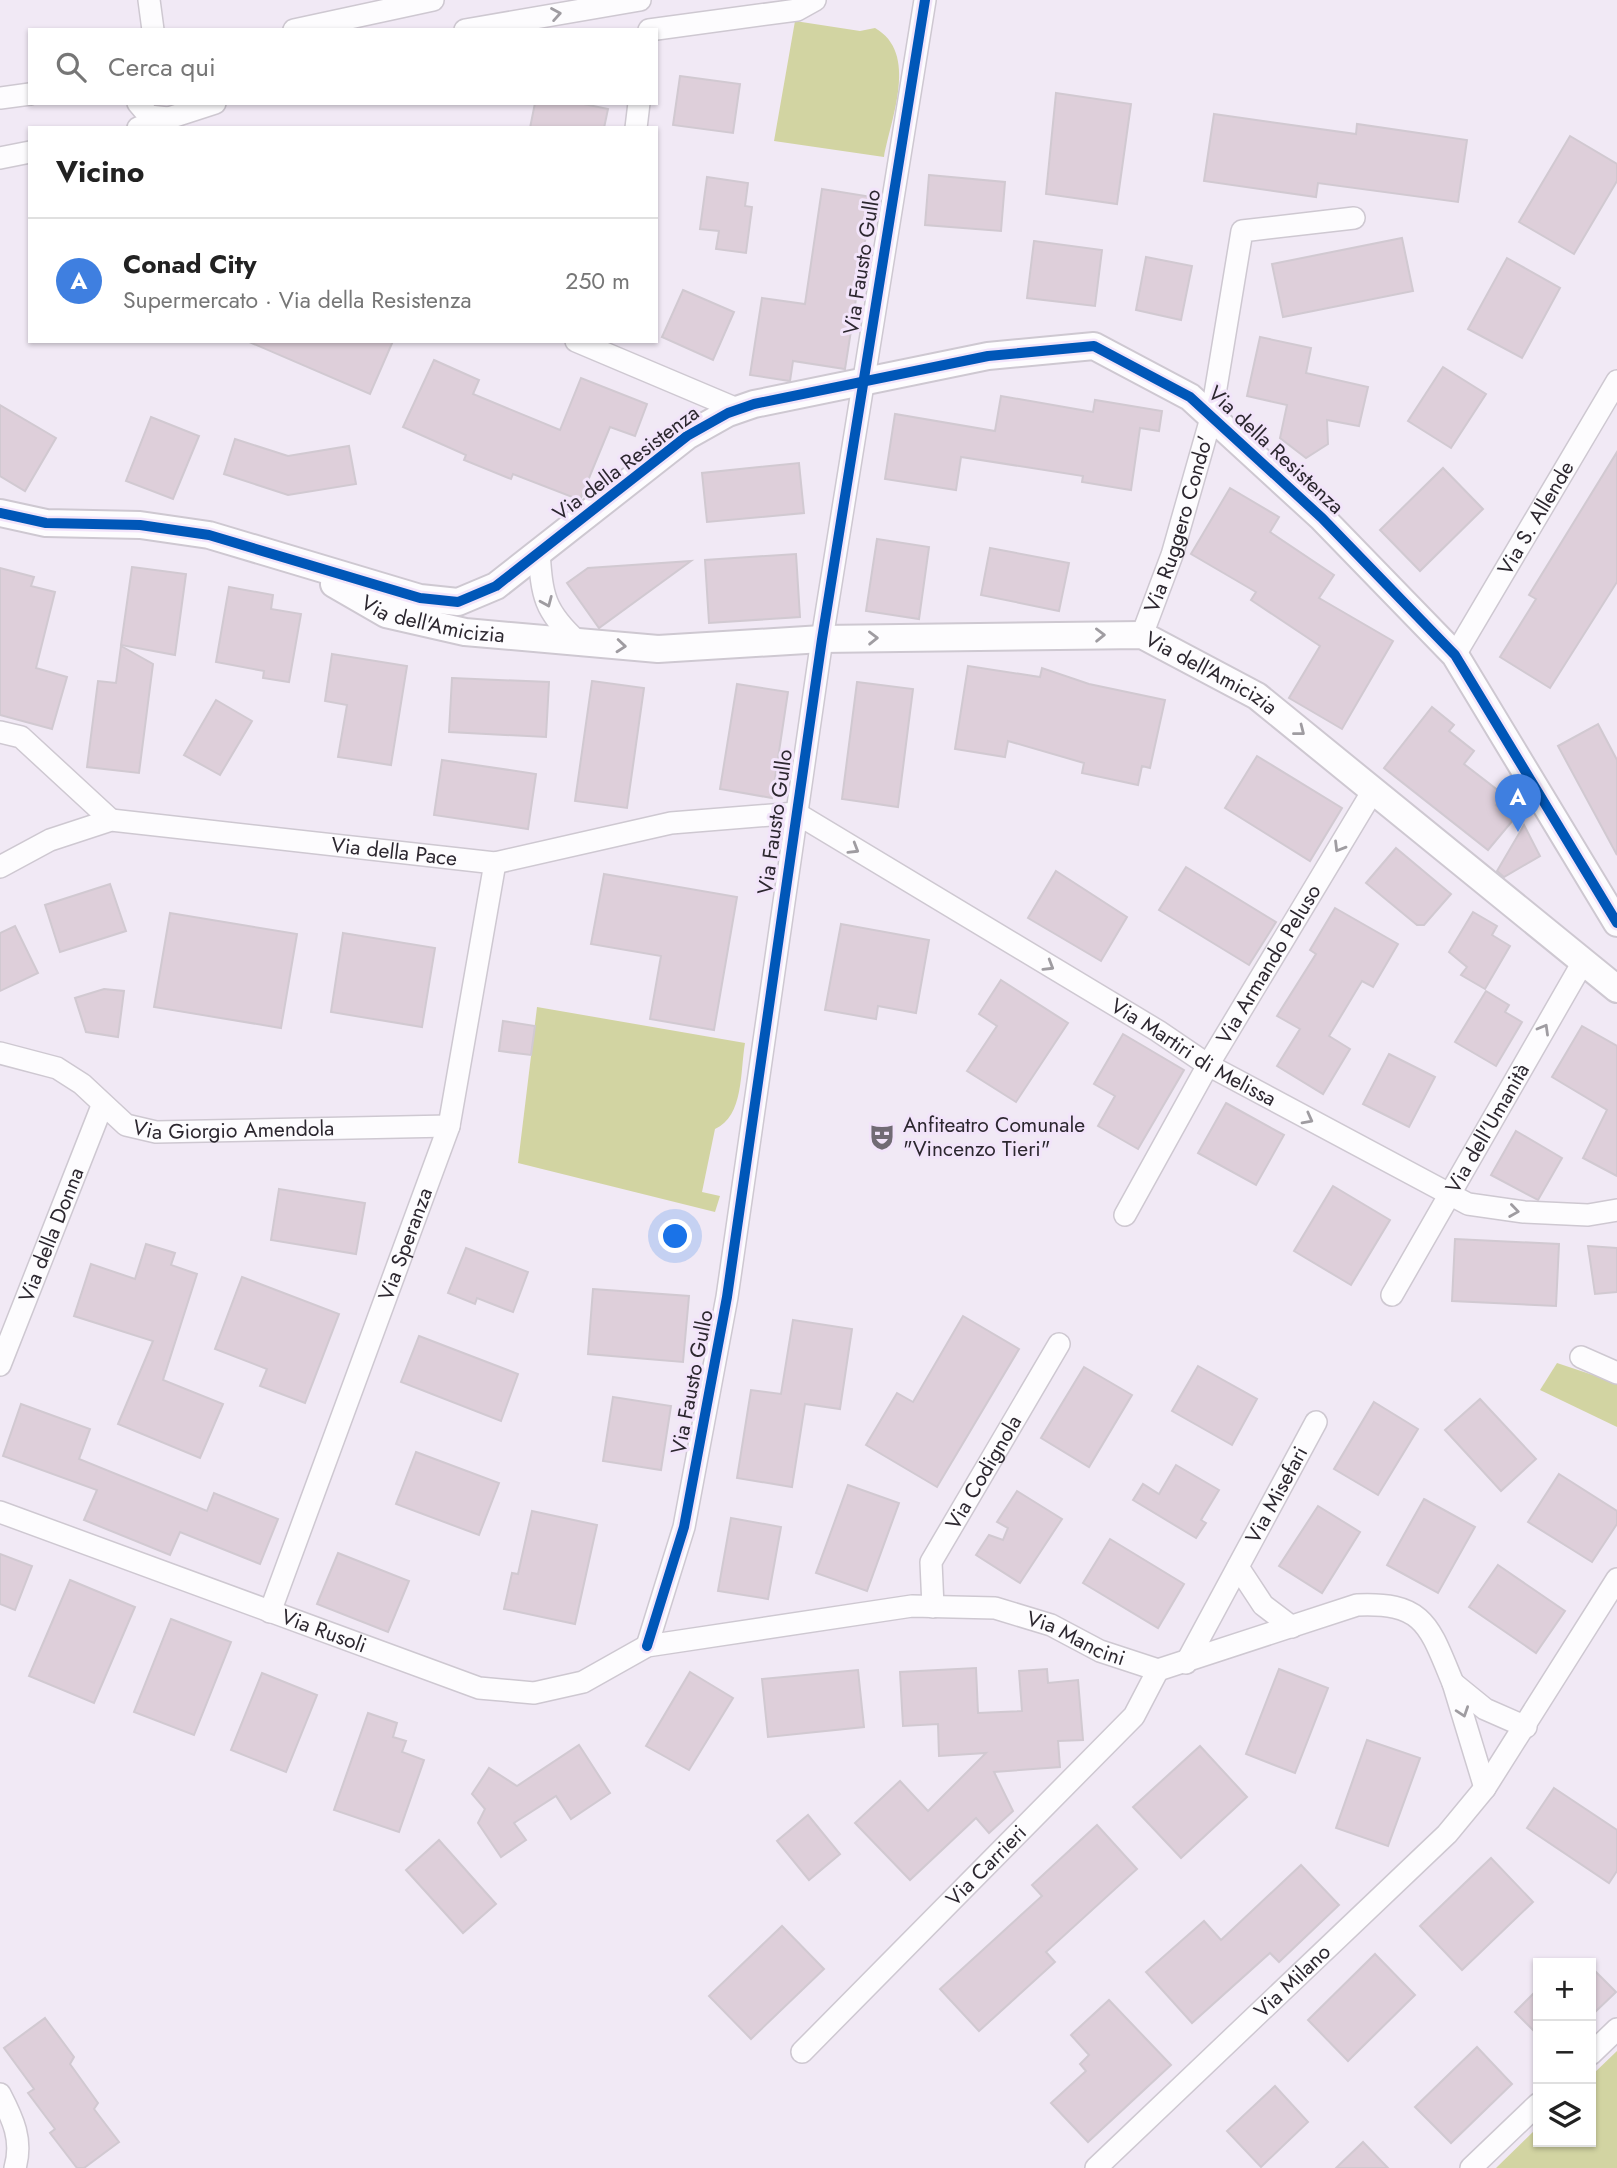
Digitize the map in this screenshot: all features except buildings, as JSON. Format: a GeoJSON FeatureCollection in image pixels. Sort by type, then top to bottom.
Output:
{"type":"FeatureCollection","features":[{"type":"Feature","properties":{"kind":"street"},"geometry":{"type":"LineString","coordinates":[[149,0],[153,28]]}},
{"type":"Feature","properties":{"kind":"street"},"geometry":{"type":"LineString","coordinates":[[303,28],[433,0]]}},
{"type":"Feature","properties":{"kind":"street"},"geometry":{"type":"LineString","coordinates":[[477,28],[640,0]]}},
{"type":"Feature","properties":{"kind":"street"},"geometry":{"type":"LineString","coordinates":[[658,29],[797,10],[815,0]]}},
{"type":"Feature","properties":{"kind":"street","name":"Via Fausto Gullo"},"geometry":{"type":"LineString","coordinates":[[647,1646],[684,1527],[727,1297],[821,639],[925,0]]}},
{"type":"Feature","properties":{"kind":"street"},"geometry":{"type":"LineString","coordinates":[[0,98],[28,94]]}},
{"type":"Feature","properties":{"kind":"street"},"geometry":{"type":"LineString","coordinates":[[140,105],[149,116],[168,118],[176,115],[185,105]]}},
{"type":"Feature","properties":{"kind":"street"},"geometry":{"type":"LineString","coordinates":[[144,126],[209,105]]}},
{"type":"Feature","properties":{"kind":"street"},"geometry":{"type":"LineString","coordinates":[[636,126],[639,105]]}},
{"type":"Feature","properties":{"kind":"street"},"geometry":{"type":"LineString","coordinates":[[0,158],[28,152]]}},
{"type":"Feature","properties":{"kind":"street","name":"Via Ruggero Condo'"},"geometry":{"type":"LineString","coordinates":[[1142,635],[1172,555],[1211,418],[1242,232],[1354,218]]}},
{"type":"Feature","properties":{"kind":"street"},"geometry":{"type":"LineString","coordinates":[[586,343],[607,347],[737,409]]}},
{"type":"Feature","properties":{"kind":"street","name":"Via della Resistenza"},"geometry":{"type":"LineString","coordinates":[[0,513],[46,523],[140,525],[209,535],[420,598],[458,602],[496,586],[687,436],[737,409],[988,356],[1094,346],[1190,397],[1322,518],[1455,655],[1615,912]]}},
{"type":"Feature","properties":{"kind":"street","name":"Via S. Allende"},"geometry":{"type":"LineString","coordinates":[[1455,655],[1617,381]]}},
{"type":"Feature","properties":{"kind":"street"},"geometry":{"type":"LineString","coordinates":[[539,552],[541,590],[555,621],[578,642]]}},
{"type":"Feature","properties":{"kind":"street","name":"Via dell'Amicizia"},"geometry":{"type":"LineString","coordinates":[[299,564],[386,614],[465,632],[658,649],[821,639],[1142,635],[1257,696],[1583,962],[1613,981]]}},
{"type":"Feature","properties":{"kind":"street"},"geometry":{"type":"LineString","coordinates":[[0,732],[21,737],[111,820]]}},
{"type":"Feature","properties":{"kind":"street","name":"Via Armando Peluso"},"geometry":{"type":"LineString","coordinates":[[1125,1215],[1208,1065],[1374,789]]}},
{"type":"Feature","properties":{"kind":"street","name":"Via della Pace"},"geometry":{"type":"LineString","coordinates":[[0,867],[50,840],[111,820],[495,863],[671,823],[796,813]]}},
{"type":"Feature","properties":{"kind":"street","name":"Via Martiri di Melissa"},"geometry":{"type":"LineString","coordinates":[[796,813],[1158,1031],[1208,1065],[1468,1204],[1524,1213],[1588,1214],[1617,1210]]}},
{"type":"Feature","properties":{"kind":"street","name":"Via Speranza"},"geometry":{"type":"LineString","coordinates":[[270,1612],[449,1126],[495,863]]}},
{"type":"Feature","properties":{"kind":"street","name":"Via dell'Umanità"},"geometry":{"type":"LineString","coordinates":[[1392,1295],[1583,962]]}},
{"type":"Feature","properties":{"kind":"street","name":"Via Giorgio Amendola"},"geometry":{"type":"LineString","coordinates":[[0,1053],[57,1068],[82,1084],[102,1106],[125,1125],[156,1132],[449,1126]]}},
{"type":"Feature","properties":{"kind":"street","name":"Via della Donna"},"geometry":{"type":"LineString","coordinates":[[0,1365],[102,1106]]}},
{"type":"Feature","properties":{"kind":"street","name":"Via Codignola"},"geometry":{"type":"LineString","coordinates":[[933,1607],[931,1562],[1059,1344]]}},
{"type":"Feature","properties":{"kind":"street"},"geometry":{"type":"LineString","coordinates":[[1581,1357],[1617,1373]]}},
{"type":"Feature","properties":{"kind":"street","name":"Via Misefari"},"geometry":{"type":"LineString","coordinates":[[1186,1663],[1316,1422]]}},
{"type":"Feature","properties":{"kind":"street","name":"Via Rusoli"},"geometry":{"type":"LineString","coordinates":[[0,1512],[479,1688],[534,1693],[583,1682],[647,1646]]}},
{"type":"Feature","properties":{"kind":"street","name":"Via Misefari"},"geometry":{"type":"LineString","coordinates":[[1238,1567],[1263,1605],[1292,1627]]}},
{"type":"Feature","properties":{"kind":"street"},"geometry":{"type":"LineString","coordinates":[[1485,1788],[1617,1580]]}},
{"type":"Feature","properties":{"kind":"street"},"geometry":{"type":"LineString","coordinates":[[1158,1670],[1357,1605],[1387,1604],[1415,1613],[1433,1636],[1453,1683],[1485,1788]]}},
{"type":"Feature","properties":{"kind":"street","name":"Via Mancini"},"geometry":{"type":"LineString","coordinates":[[647,1646],[912,1606],[995,1608],[1051,1625],[1100,1651],[1158,1670]]}},
{"type":"Feature","properties":{"kind":"street","name":"Via Carrieri"},"geometry":{"type":"LineString","coordinates":[[802,2053],[1134,1716],[1158,1670]]}},
{"type":"Feature","properties":{"kind":"street"},"geometry":{"type":"LineString","coordinates":[[1453,1683],[1485,1709],[1526,1727]]}},
{"type":"Feature","properties":{"kind":"street","name":"Via Milano"},"geometry":{"type":"LineString","coordinates":[[1096,2168],[1447,1834],[1485,1788]]}},
{"type":"Feature","properties":{"kind":"street"},"geometry":{"type":"LineString","coordinates":[[1596,2049],[1617,2029]]}},
{"type":"Feature","properties":{"kind":"street"},"geometry":{"type":"LineString","coordinates":[[0,2094],[16,2123],[19,2155],[15,2168]]}},
{"type":"Feature","properties":{"kind":"street"},"geometry":{"type":"LineString","coordinates":[[1471,2168],[1533,2109]]}},
{"type":"Feature","properties":{"kind":"green space"},"geometry":{"type":"Polygon","coordinates":[[[795,21],[860,31],[875,28],[888,39],[896,53],[899,87],[884,157],[774,141],[795,21]]]}},
{"type":"Feature","properties":{"kind":"green space"},"geometry":{"type":"Polygon","coordinates":[[[537,1007],[745,1043],[736,1104],[724,1123],[715,1129],[702,1192],[720,1196],[715,1212],[518,1163],[537,1007]]]}},
{"type":"Feature","properties":{"kind":"green space"},"geometry":{"type":"Polygon","coordinates":[[[1557,1363],[1617,1383],[1617,1427],[1540,1390],[1557,1363]]]}},
{"type":"Feature","properties":{"kind":"green space"},"geometry":{"type":"Polygon","coordinates":[[[1617,2051],[1617,2168],[1496,2168],[1533,2132],[1533,2147],[1596,2147],[1596,2071],[1617,2051]]]}},
{"type":"Feature","properties":{"kind":"cycle path"},"geometry":{"type":"LineString","coordinates":[[647,1646],[684,1527],[727,1297],[822,639],[925,0]]}},
{"type":"Feature","properties":{"kind":"cycle path"},"geometry":{"type":"LineString","coordinates":[[0,513],[46,523],[140,525],[209,535],[420,598],[458,602],[496,586],[687,436],[728,413],[754,404],[988,356],[1094,346],[1190,397],[1322,518],[1455,655],[1617,923]]}},
{"type":"Feature","properties":{"kind":"place","name":"Conad City"},"geometry":{"type":"Point","coordinates":[1518,832]}},
{"type":"Feature","properties":{"kind":"place","name":"Anfiteatro Comunale \"Vincenzo Tieri\""},"geometry":{"type":"Point","coordinates":[882,1137]}}]}
